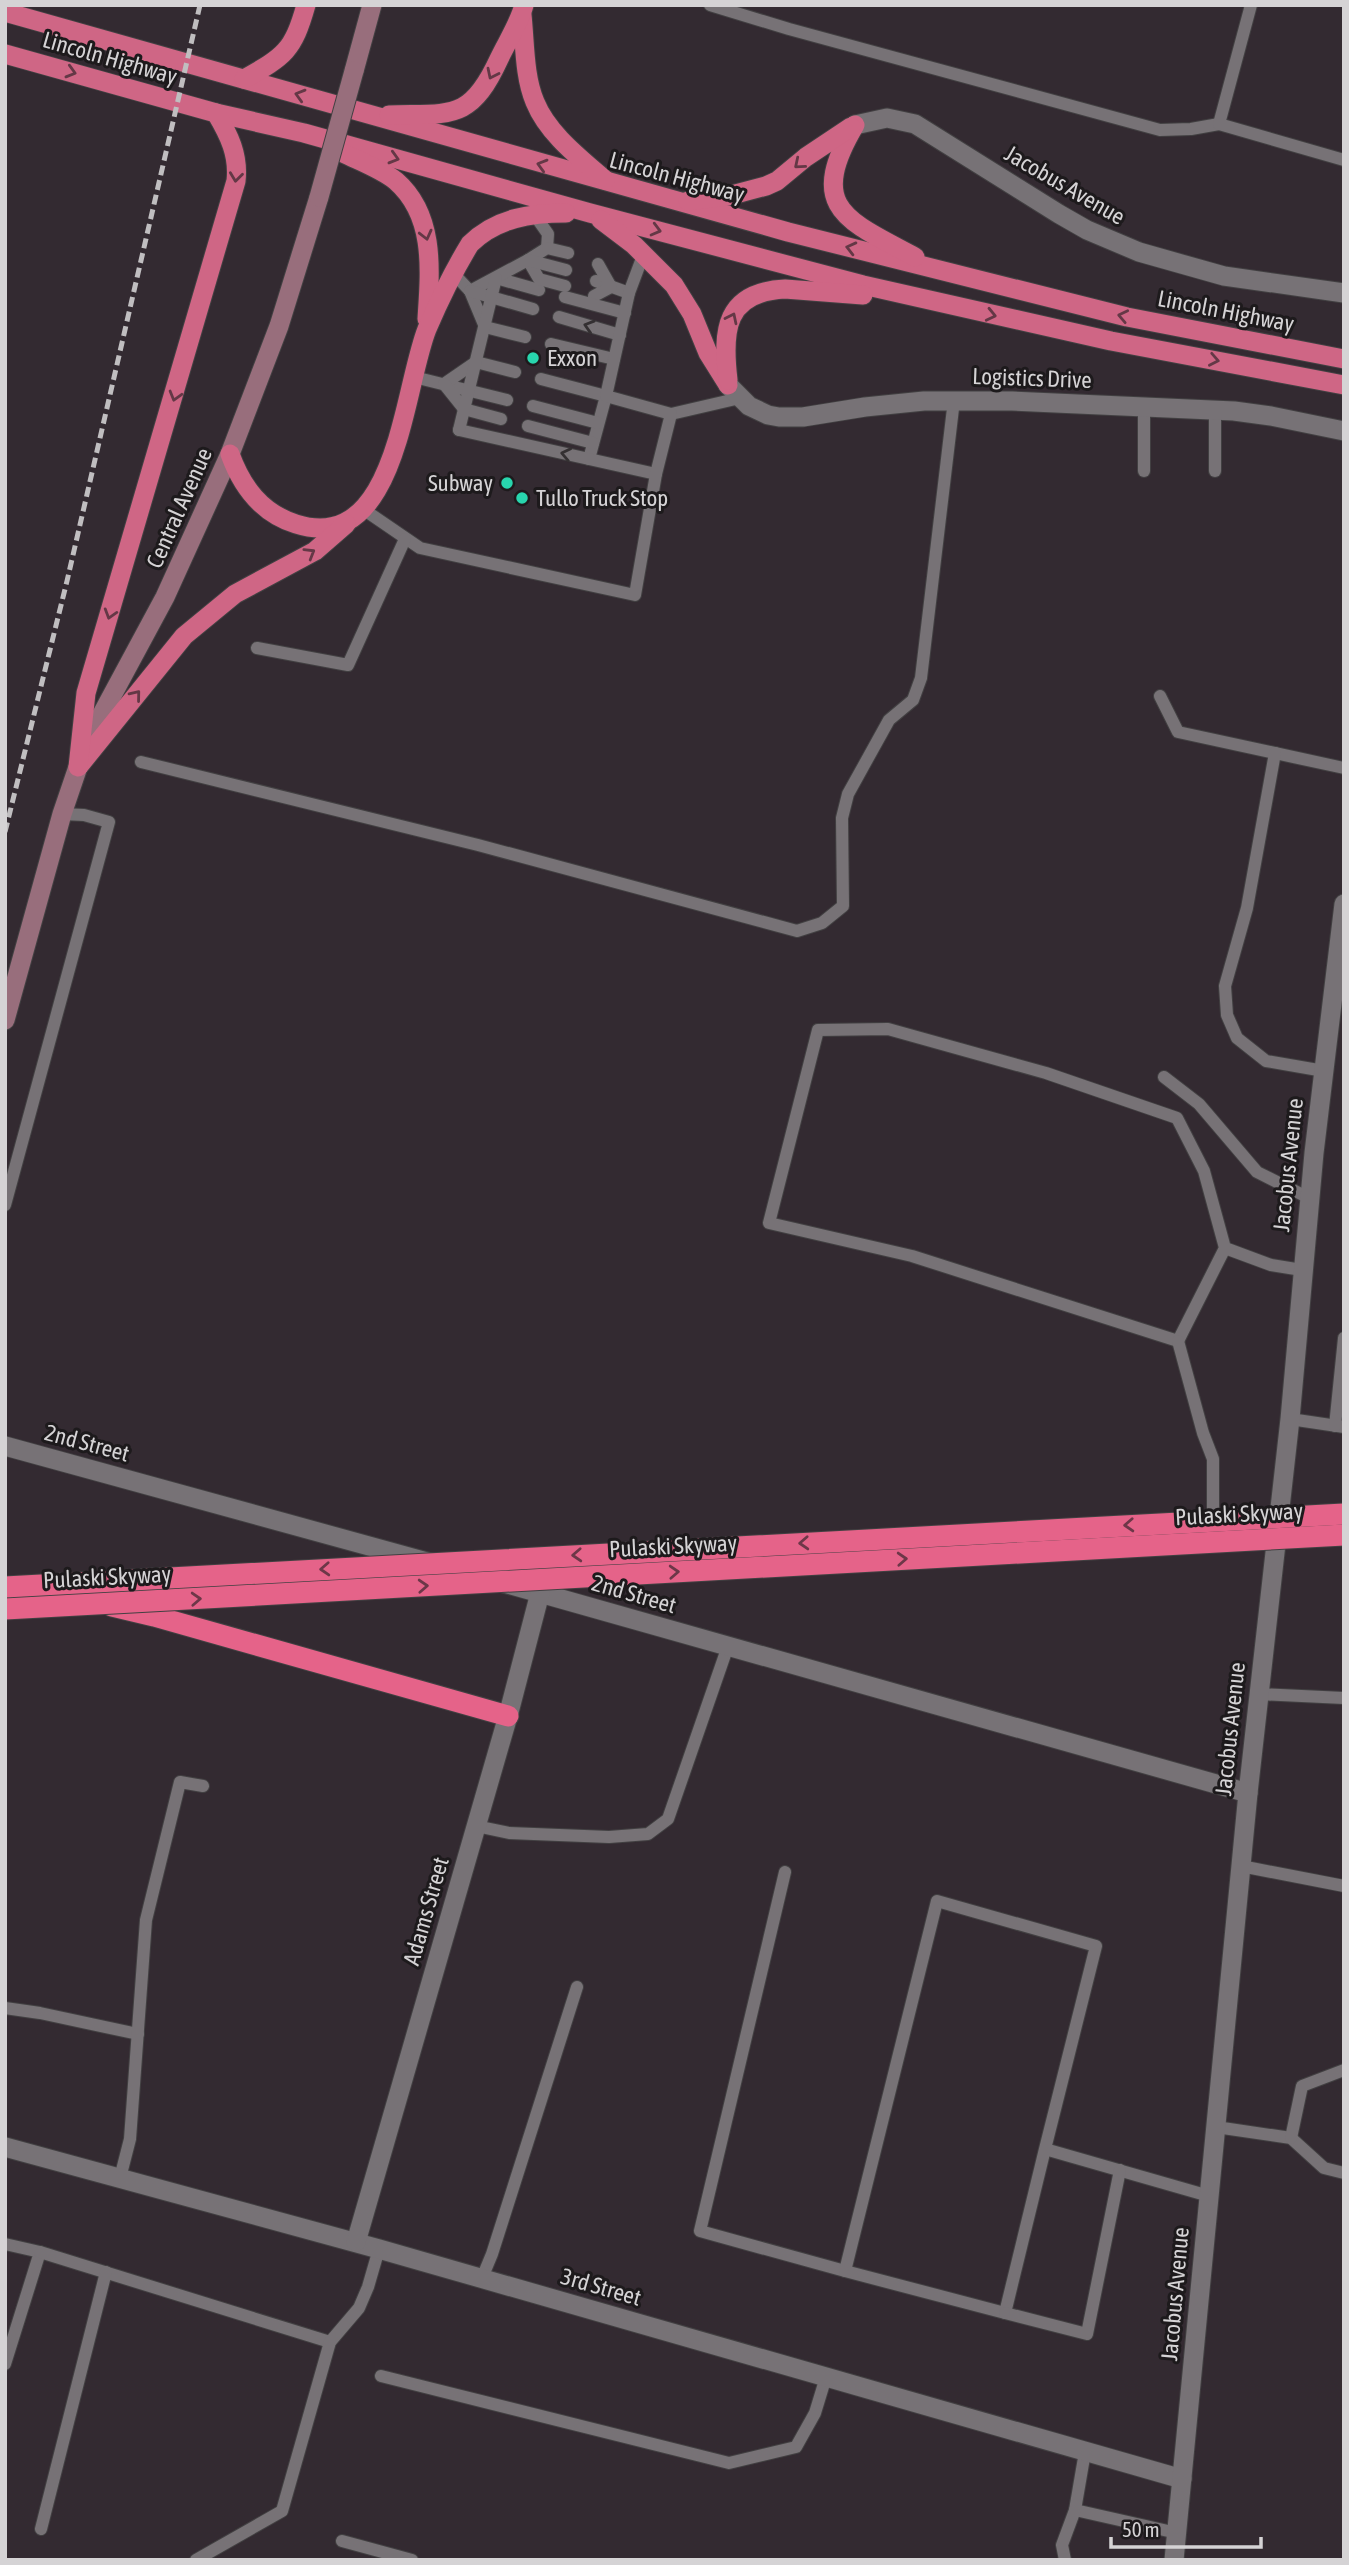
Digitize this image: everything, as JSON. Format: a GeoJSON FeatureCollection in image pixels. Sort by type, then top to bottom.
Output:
{"type":"FeatureCollection","features":[{"type":"Feature","properties":{"kind":"highway"},"geometry":{"type":"LineString","coordinates":[[244,79],[274,62],[290,46],[299,29],[306,5]]}},
{"type":"Feature","properties":{"kind":"highway"},"geometry":{"type":"LineString","coordinates":[[370,116],[441,113],[459,109],[474,101],[488,84],[523,9]]}},
{"type":"Feature","properties":{"kind":"highway"},"geometry":{"type":"LineString","coordinates":[[523,9],[526,64],[535,102],[555,132],[608,183]]}},
{"type":"Feature","properties":{"kind":"highway","name":"Lincoln Highway"},"geometry":{"type":"LineString","coordinates":[[5,12],[608,183],[940,271],[1127,317],[1344,359]]}},
{"type":"Feature","properties":{"kind":"highway","name":"Lincoln Highway"},"geometry":{"type":"LineString","coordinates":[[5,54],[797,269],[1111,341],[1344,385]]}},
{"type":"Feature","properties":{"kind":"highway"},"geometry":{"type":"LineString","coordinates":[[78,767],[86,693],[151,479],[236,181],[235,152],[216,113]]}},
{"type":"Feature","properties":{"kind":"highway"},"geometry":{"type":"LineString","coordinates":[[679,202],[728,196],[766,187],[855,125]]}},
{"type":"Feature","properties":{"kind":"highway"},"geometry":{"type":"LineString","coordinates":[[855,125],[835,166],[832,182],[836,204],[858,226],[940,271]]}},
{"type":"Feature","properties":{"kind":"highway"},"geometry":{"type":"LineString","coordinates":[[304,133],[396,181],[411,200],[424,225],[429,251],[427,330]]}},
{"type":"Feature","properties":{"kind":"highway"},"geometry":{"type":"LineString","coordinates":[[78,767],[170,652],[192,629],[244,588],[315,551],[356,515],[385,477],[427,330],[470,244],[480,234],[503,222],[534,214],[590,213],[644,253],[665,274],[684,300],[708,353],[734,392]]}},
{"type":"Feature","properties":{"kind":"highway"},"geometry":{"type":"LineString","coordinates":[[734,392],[724,351],[726,328],[736,309],[751,296],[785,289],[925,300]]}},
{"type":"Feature","properties":{"kind":"highway"},"geometry":{"type":"LineString","coordinates":[[230,454],[245,486],[271,514],[292,523],[316,528],[328,528],[356,515]]}},
{"type":"Feature","properties":{"kind":"highway","name":"Pulaski Skyway"},"geometry":{"type":"LineString","coordinates":[[5,1587],[1344,1514]]}},
{"type":"Feature","properties":{"kind":"highway","name":"Pulaski Skyway"},"geometry":{"type":"LineString","coordinates":[[5,1609],[1344,1535]]}},
{"type":"Feature","properties":{"kind":"highway"},"geometry":{"type":"LineString","coordinates":[[5,1598],[63,1599],[154,1616],[508,1716]]}},
{"type":"Feature","properties":{"kind":"main road","name":"Central Avenue"},"geometry":{"type":"LineString","coordinates":[[5,1020],[62,814],[78,767],[95,727],[166,597],[230,454],[279,326],[372,5]]}},
{"type":"Feature","properties":{"kind":"street","name":"Jacobus Avenue"},"geometry":{"type":"LineString","coordinates":[[855,125],[887,118],[915,124],[1087,230],[1139,252],[1224,276],[1344,293]]}},
{"type":"Feature","properties":{"kind":"street","name":"Logistics Drive"},"geometry":{"type":"LineString","coordinates":[[734,392],[749,406],[768,415],[790,418],[865,407],[954,400],[1215,410],[1271,416],[1344,431]]}},
{"type":"Feature","properties":{"kind":"street","name":"Jacobus Avenue"},"geometry":{"type":"LineString","coordinates":[[1174,2560],[1258,1694],[1290,1419],[1309,1198],[1344,904]]}},
{"type":"Feature","properties":{"kind":"street","name":"2nd Street"},"geometry":{"type":"LineString","coordinates":[[5,1446],[540,1593],[1248,1793]]}},
{"type":"Feature","properties":{"kind":"street","name":"Adams Street"},"geometry":{"type":"LineString","coordinates":[[356,2242],[508,1716],[540,1593]]}},
{"type":"Feature","properties":{"kind":"street","name":"3rd Street"},"geometry":{"type":"LineString","coordinates":[[5,2147],[356,2242],[1182,2479]]}},
{"type":"Feature","properties":{"kind":"lane"},"geometry":{"type":"LineString","coordinates":[[710,5],[801,33],[1160,130],[1191,129],[1219,124],[1344,160]]}},
{"type":"Feature","properties":{"kind":"lane"},"geometry":{"type":"LineString","coordinates":[[1219,124],[1251,5]]}},
{"type":"Feature","properties":{"kind":"lane"},"geometry":{"type":"LineString","coordinates":[[534,214],[548,234],[547,248]]}},
{"type":"Feature","properties":{"kind":"lane"},"geometry":{"type":"LineString","coordinates":[[470,290],[547,248],[568,253]]}},
{"type":"Feature","properties":{"kind":"lane"},"geometry":{"type":"LineString","coordinates":[[589,459],[629,293],[644,253]]}},
{"type":"Feature","properties":{"kind":"lane"},"geometry":{"type":"LineString","coordinates":[[528,260],[566,270]]}},
{"type":"Feature","properties":{"kind":"lane"},"geometry":{"type":"LineString","coordinates":[[528,260],[539,279],[625,313]]}},
{"type":"Feature","properties":{"kind":"lane"},"geometry":{"type":"LineString","coordinates":[[598,264],[611,287]]}},
{"type":"Feature","properties":{"kind":"lane"},"geometry":{"type":"LineString","coordinates":[[454,274],[470,290],[485,327]]}},
{"type":"Feature","properties":{"kind":"lane"},"geometry":{"type":"LineString","coordinates":[[496,278],[539,290]]}},
{"type":"Feature","properties":{"kind":"lane"},"geometry":{"type":"LineString","coordinates":[[459,430],[496,278]]}},
{"type":"Feature","properties":{"kind":"lane"},"geometry":{"type":"LineString","coordinates":[[596,281],[629,293]]}},
{"type":"Feature","properties":{"kind":"lane"},"geometry":{"type":"LineString","coordinates":[[594,296],[611,287]]}},
{"type":"Feature","properties":{"kind":"lane"},"geometry":{"type":"LineString","coordinates":[[470,290],[533,309]]}},
{"type":"Feature","properties":{"kind":"lane"},"geometry":{"type":"LineString","coordinates":[[559,317],[620,335]]}},
{"type":"Feature","properties":{"kind":"lane"},"geometry":{"type":"LineString","coordinates":[[485,327],[525,337]]}},
{"type":"Feature","properties":{"kind":"lane"},"geometry":{"type":"LineString","coordinates":[[551,344],[614,359]]}},
{"type":"Feature","properties":{"kind":"lane"},"geometry":{"type":"LineString","coordinates":[[444,384],[476,362],[515,372]]}},
{"type":"Feature","properties":{"kind":"lane"},"geometry":{"type":"LineString","coordinates":[[414,377],[507,400]]}},
{"type":"Feature","properties":{"kind":"lane"},"geometry":{"type":"LineString","coordinates":[[541,379],[671,414],[734,392]]}},
{"type":"Feature","properties":{"kind":"lane"},"geometry":{"type":"LineString","coordinates":[[444,384],[464,409],[501,419]]}},
{"type":"Feature","properties":{"kind":"lane"},"geometry":{"type":"LineString","coordinates":[[444,384],[459,430]]}},
{"type":"Feature","properties":{"kind":"lane"},"geometry":{"type":"LineString","coordinates":[[141,762],[478,845],[797,931],[822,923],[843,906],[842,818],[848,794],[889,720],[914,700],[921,678],[954,400]]}},
{"type":"Feature","properties":{"kind":"lane"},"geometry":{"type":"LineString","coordinates":[[1144,406],[1144,471]]}},
{"type":"Feature","properties":{"kind":"lane"},"geometry":{"type":"LineString","coordinates":[[533,407],[598,424]]}},
{"type":"Feature","properties":{"kind":"lane"},"geometry":{"type":"LineString","coordinates":[[1215,410],[1215,471]]}},
{"type":"Feature","properties":{"kind":"lane"},"geometry":{"type":"LineString","coordinates":[[356,515],[420,548],[635,595],[656,474],[671,414]]}},
{"type":"Feature","properties":{"kind":"lane"},"geometry":{"type":"LineString","coordinates":[[528,426],[593,443]]}},
{"type":"Feature","properties":{"kind":"lane"},"geometry":{"type":"LineString","coordinates":[[459,430],[656,474]]}},
{"type":"Feature","properties":{"kind":"lane"},"geometry":{"type":"LineString","coordinates":[[257,648],[348,665],[405,538]]}},
{"type":"Feature","properties":{"kind":"lane"},"geometry":{"type":"LineString","coordinates":[[1160,696],[1178,732],[1344,768]]}},
{"type":"Feature","properties":{"kind":"lane"},"geometry":{"type":"LineString","coordinates":[[1275,753],[1247,908],[1225,986],[1227,1015],[1237,1038],[1266,1061],[1324,1071]]}},
{"type":"Feature","properties":{"kind":"lane"},"geometry":{"type":"LineString","coordinates":[[5,1205],[109,822],[84,815],[62,814]]}},
{"type":"Feature","properties":{"kind":"lane"},"geometry":{"type":"LineString","coordinates":[[1178,1341],[912,1256],[769,1223],[818,1030],[888,1028],[1046,1073],[1177,1118],[1205,1171],[1224,1248],[1178,1341],[1203,1433],[1213,1459],[1214,1546]]}},
{"type":"Feature","properties":{"kind":"lane"},"geometry":{"type":"LineString","coordinates":[[1164,1077],[1199,1104],[1256,1172],[1309,1198]]}},
{"type":"Feature","properties":{"kind":"lane"},"geometry":{"type":"LineString","coordinates":[[1224,1248],[1271,1265],[1302,1270]]}},
{"type":"Feature","properties":{"kind":"lane"},"geometry":{"type":"LineString","coordinates":[[1290,1419],[1339,1426],[1344,1338]]}},
{"type":"Feature","properties":{"kind":"lane"},"geometry":{"type":"LineString","coordinates":[[476,1826],[509,1833],[609,1837],[648,1834],[668,1819],[728,1646]]}},
{"type":"Feature","properties":{"kind":"lane"},"geometry":{"type":"LineString","coordinates":[[1258,1694],[1344,1698]]}},
{"type":"Feature","properties":{"kind":"lane"},"geometry":{"type":"LineString","coordinates":[[120,2178],[130,2138],[146,1920],[180,1782],[203,1786]]}},
{"type":"Feature","properties":{"kind":"lane"},"geometry":{"type":"LineString","coordinates":[[1241,1866],[1344,1886]]}},
{"type":"Feature","properties":{"kind":"lane"},"geometry":{"type":"LineString","coordinates":[[785,1872],[700,2231],[1087,2334],[1120,2170]]}},
{"type":"Feature","properties":{"kind":"lane"},"geometry":{"type":"LineString","coordinates":[[845,2271],[937,1901],[1096,1946],[1005,2314]]}},
{"type":"Feature","properties":{"kind":"lane"},"geometry":{"type":"LineString","coordinates":[[482,2278],[492,2254],[576,1987]]}},
{"type":"Feature","properties":{"kind":"lane"},"geometry":{"type":"LineString","coordinates":[[5,2008],[138,2034]]}},
{"type":"Feature","properties":{"kind":"lane"},"geometry":{"type":"LineString","coordinates":[[1291,2138],[1303,2086],[1344,2070]]}},
{"type":"Feature","properties":{"kind":"lane"},"geometry":{"type":"LineString","coordinates":[[1216,2127],[1291,2138],[1324,2168],[1344,2173]]}},
{"type":"Feature","properties":{"kind":"lane"},"geometry":{"type":"LineString","coordinates":[[1045,2150],[1209,2196]]}},
{"type":"Feature","properties":{"kind":"lane"},"geometry":{"type":"LineString","coordinates":[[5,2244],[40,2252],[330,2342]]}},
{"type":"Feature","properties":{"kind":"lane"},"geometry":{"type":"LineString","coordinates":[[196,2560],[282,2511],[330,2342],[359,2308],[379,2249]]}},
{"type":"Feature","properties":{"kind":"lane"},"geometry":{"type":"LineString","coordinates":[[5,2364],[40,2252]]}},
{"type":"Feature","properties":{"kind":"lane"},"geometry":{"type":"LineString","coordinates":[[41,2529],[106,2272]]}},
{"type":"Feature","properties":{"kind":"lane"},"geometry":{"type":"LineString","coordinates":[[381,2376],[729,2463],[796,2447],[815,2413],[826,2377]]}},
{"type":"Feature","properties":{"kind":"lane"},"geometry":{"type":"LineString","coordinates":[[1065,2560],[1062,2545],[1075,2510],[1085,2452]]}},
{"type":"Feature","properties":{"kind":"lane"},"geometry":{"type":"LineString","coordinates":[[1075,2510],[1177,2533]]}},
{"type":"Feature","properties":{"kind":"lane"},"geometry":{"type":"LineString","coordinates":[[342,2541],[412,2560]]}},
{"type":"Feature","properties":{"kind":"shaded area"},"geometry":{"type":"Polygon","coordinates":[[[5,5],[1344,5],[1344,2560],[5,2560],[5,5]]]}},
{"type":"Feature","properties":{"kind":"railway"},"geometry":{"type":"LineString","coordinates":[[5,832],[67,581],[200,5]]}},
{"type":"Feature","properties":{"kind":"place","name":"Exxon"},"geometry":{"type":"Point","coordinates":[533,358]}},
{"type":"Feature","properties":{"kind":"place","name":"Subway"},"geometry":{"type":"Point","coordinates":[507,483]}},
{"type":"Feature","properties":{"kind":"place","name":"Tullo Truck Stop"},"geometry":{"type":"Point","coordinates":[522,498]}}]}
